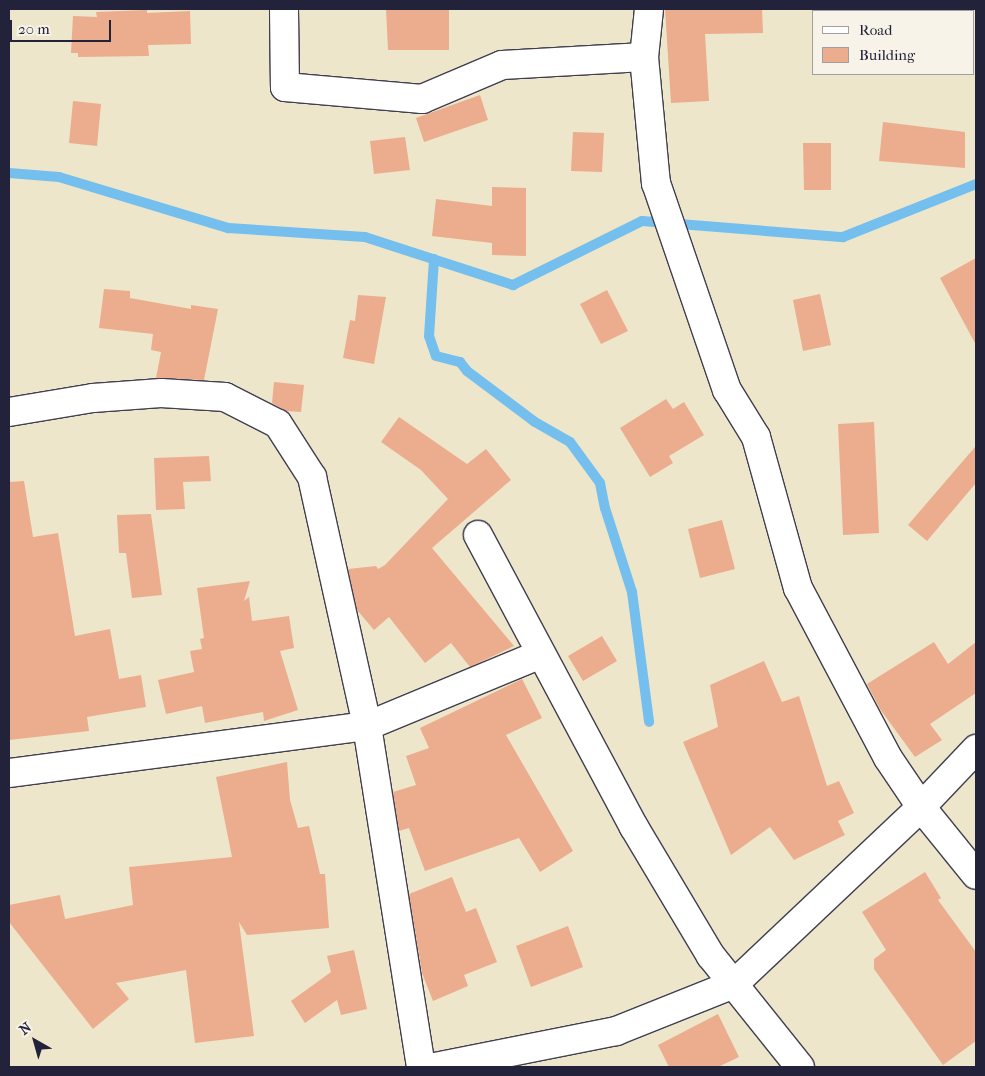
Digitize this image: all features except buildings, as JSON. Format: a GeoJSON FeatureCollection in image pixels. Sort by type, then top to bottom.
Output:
{"type":"FeatureCollection","features":[{"type":"Feature","properties":{"kind":"street"},"geometry":{"type":"LineString","coordinates":[[284,9],[285,87],[422,99],[502,65],[644,57]]}},
{"type":"Feature","properties":{"kind":"street"},"geometry":{"type":"LineString","coordinates":[[649,9],[644,57],[656,183],[727,390],[756,437],[798,588],[888,758],[921,807],[976,875]]}},
{"type":"Feature","properties":{"kind":"street"},"geometry":{"type":"LineString","coordinates":[[9,412],[94,398],[161,393],[225,397],[278,424],[312,477],[367,726],[421,1067]]}},
{"type":"Feature","properties":{"kind":"street"},"geometry":{"type":"LineString","coordinates":[[478,536],[634,827],[711,956],[800,1067]]}},
{"type":"Feature","properties":{"kind":"street"},"geometry":{"type":"LineString","coordinates":[[9,773],[367,726],[541,654]]}},
{"type":"Feature","properties":{"kind":"street"},"geometry":{"type":"LineString","coordinates":[[435,1067],[616,1031],[734,984],[921,807],[976,749]]}},
{"type":"Feature","properties":{"kind":"waterway"},"geometry":{"type":"LineString","coordinates":[[9,173],[59,177],[228,228],[365,237],[513,285],[642,221],[843,237],[976,184]]}},
{"type":"Feature","properties":{"kind":"waterway"},"geometry":{"type":"LineString","coordinates":[[434,259],[429,336],[436,356],[460,362],[467,371],[535,422],[570,442],[600,483],[605,508],[632,592],[649,722]]}}]}
